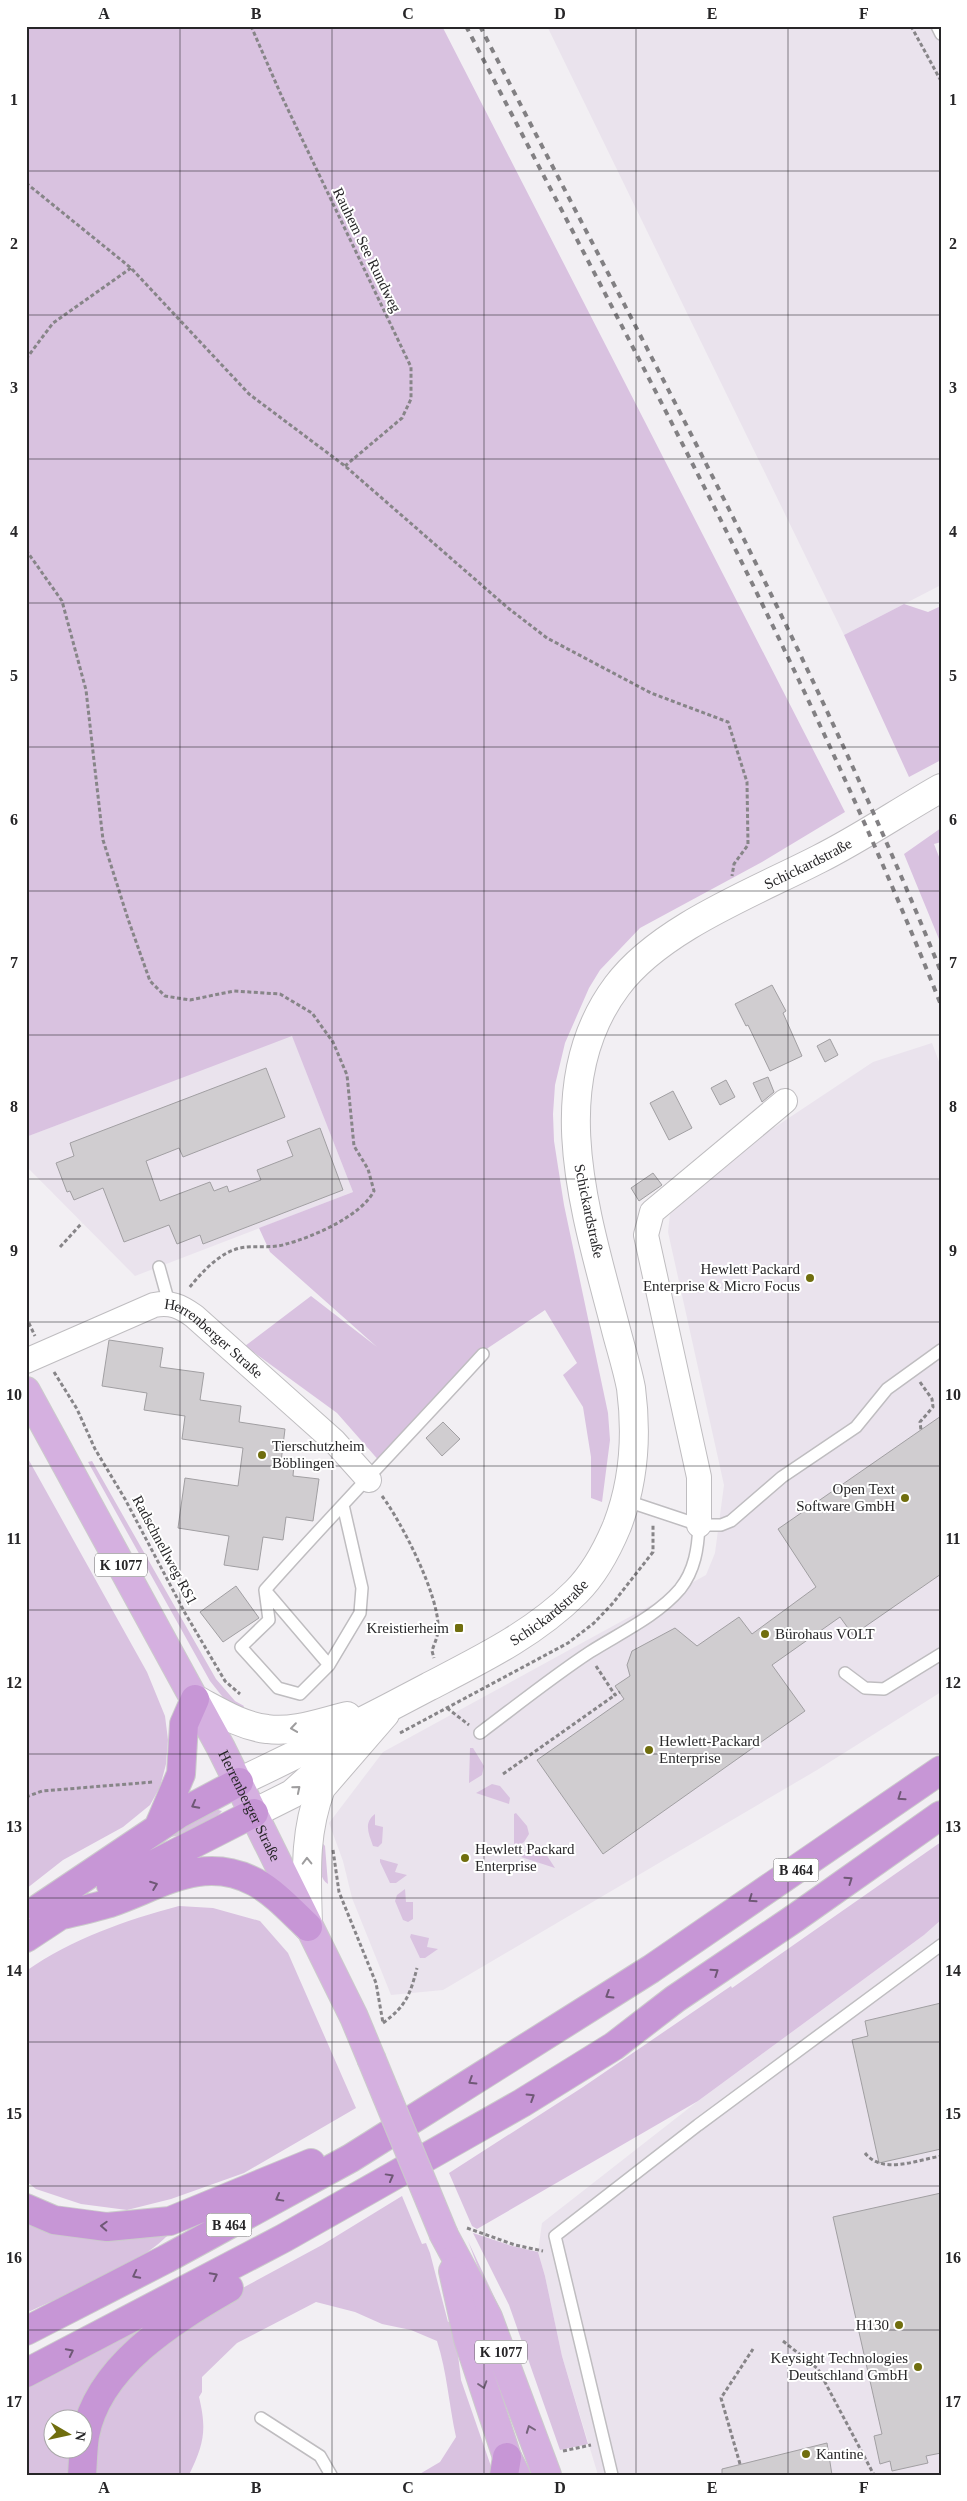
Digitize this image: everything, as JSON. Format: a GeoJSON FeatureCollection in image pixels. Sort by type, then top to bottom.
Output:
{"type":"FeatureCollection","features":[{"type":"Feature","properties":{"kind":"highway"},"geometry":{"type":"LineString","coordinates":[[158,1828],[181,1774],[184,1724],[195,1699]]}},
{"type":"Feature","properties":{"kind":"highway","name":"B 464"},"geometry":{"type":"LineString","coordinates":[[26,2331],[166,2259],[342,2163],[651,1970],[941,1770]]}},
{"type":"Feature","properties":{"kind":"highway"},"geometry":{"type":"LineString","coordinates":[[26,1918],[179,1814],[239,1782]]}},
{"type":"Feature","properties":{"kind":"highway"},"geometry":{"type":"LineString","coordinates":[[26,1938],[96,1893],[254,1813]]}},
{"type":"Feature","properties":{"kind":"highway","name":"B 464"},"geometry":{"type":"LineString","coordinates":[[26,2373],[211,2278],[522,2103],[614,2046],[675,1999],[795,1918],[941,1815]]}},
{"type":"Feature","properties":{"kind":"highway"},"geometry":{"type":"LineString","coordinates":[[58,1916],[110,1902],[180,1876],[214,1870],[242,1876],[261,1885],[308,1927]]}},
{"type":"Feature","properties":{"kind":"highway","name":"B 464"},"geometry":{"type":"LineString","coordinates":[[26,2208],[54,2220],[107,2227],[170,2221],[320,2160],[426,2110]]}},
{"type":"Feature","properties":{"kind":"highway"},"geometry":{"type":"LineString","coordinates":[[82,2475],[85,2435],[97,2404],[116,2374],[140,2347],[190,2311],[328,2232],[348,2202]]}},
{"type":"Feature","properties":{"kind":"main road","name":"Herrenberger Straße"},"geometry":{"type":"LineString","coordinates":[[26,1391],[239,1782],[456,2231],[488,2317],[552,2464]]}},
{"type":"Feature","properties":{"kind":"main road","name":"Herrenberger Straße"},"geometry":{"type":"LineString","coordinates":[[456,2231],[468,2339],[509,2469]]}},
{"type":"Feature","properties":{"kind":"street","name":"Schickardstraße"},"geometry":{"type":"LineString","coordinates":[[239,1782],[393,1706],[520,1636],[549,1617],[579,1589],[608,1548],[627,1501],[635,1442],[630,1386],[586,1208],[578,1160],[575,1119],[577,1087],[584,1054],[595,1023],[616,987],[637,962],[667,938],[822,858],[937,793]]}},
{"type":"Feature","properties":{"kind":"street"},"geometry":{"type":"LineString","coordinates":[[699,1525],[699,1477],[646,1235],[652,1212],[785,1101]]}},
{"type":"Feature","properties":{"kind":"street","name":"Herrenberger Straße"},"geometry":{"type":"LineString","coordinates":[[32,1352],[136,1313],[172,1304],[194,1316],[334,1441],[369,1480]]}},
{"type":"Feature","properties":{"kind":"street"},"geometry":{"type":"LineString","coordinates":[[195,1699],[233,1719],[265,1729],[276,1730],[301,1727],[393,1706]]}},
{"type":"Feature","properties":{"kind":"street","name":"Schickardstraße"},"geometry":{"type":"LineString","coordinates":[[254,1813],[292,1794],[393,1706]]}},
{"type":"Feature","properties":{"kind":"street"},"geometry":{"type":"LineString","coordinates":[[308,1927],[307,1848],[310,1820],[321,1788],[393,1706]]}},
{"type":"Feature","properties":{"kind":"lane"},"geometry":{"type":"LineString","coordinates":[[937,26],[941,34]]}},
{"type":"Feature","properties":{"kind":"lane"},"geometry":{"type":"LineString","coordinates":[[159,1267],[172,1304]]}},
{"type":"Feature","properties":{"kind":"lane"},"geometry":{"type":"LineString","coordinates":[[627,1501],[699,1525],[721,1526],[732,1521],[782,1477],[856,1427],[887,1389],[941,1350]]}},
{"type":"Feature","properties":{"kind":"lane"},"geometry":{"type":"LineString","coordinates":[[265,1590],[343,1505],[369,1480],[483,1354]]}},
{"type":"Feature","properties":{"kind":"lane"},"geometry":{"type":"LineString","coordinates":[[265,1590],[269,1620],[241,1646],[278,1688],[300,1694],[329,1665],[360,1613],[362,1588],[343,1505]]}},
{"type":"Feature","properties":{"kind":"lane"},"geometry":{"type":"LineString","coordinates":[[480,1732],[588,1654],[664,1605],[681,1588],[698,1552],[699,1525]]}},
{"type":"Feature","properties":{"kind":"lane"},"geometry":{"type":"LineString","coordinates":[[265,1590],[329,1665]]}},
{"type":"Feature","properties":{"kind":"lane"},"geometry":{"type":"LineString","coordinates":[[845,1673],[865,1688],[884,1688],[941,1654]]}},
{"type":"Feature","properties":{"kind":"lane"},"geometry":{"type":"LineString","coordinates":[[612,2475],[580,2350],[555,2236],[824,2030],[941,1945]]}},
{"type":"Feature","properties":{"kind":"lane"},"geometry":{"type":"LineString","coordinates":[[261,2418],[320,2456],[331,2475]]}},
{"type":"Feature","properties":{"kind":"path","name":"Rauhem See Rundweg"},"geometry":{"type":"LineString","coordinates":[[251,26],[411,367],[411,399],[402,418],[345,466]]}},
{"type":"Feature","properties":{"kind":"path"},"geometry":{"type":"LineString","coordinates":[[911,26],[941,81]]}},
{"type":"Feature","properties":{"kind":"path"},"geometry":{"type":"LineString","coordinates":[[26,183],[131,268],[249,394],[345,466],[487,590],[547,638],[651,693],[728,722],[747,782],[748,845],[734,864],[729,886],[736,901]]}},
{"type":"Feature","properties":{"kind":"path"},"geometry":{"type":"LineString","coordinates":[[26,359],[53,323],[131,268]]}},
{"type":"Feature","properties":{"kind":"path"},"geometry":{"type":"LineString","coordinates":[[26,550],[62,601],[86,690],[103,840],[150,981],[165,996],[190,1000],[234,991],[280,994],[312,1013],[333,1042],[347,1075],[354,1146],[368,1169],[374,1191],[370,1198],[348,1217],[301,1238],[286,1244],[260,1248],[241,1248],[228,1253],[207,1267],[172,1304]]}},
{"type":"Feature","properties":{"kind":"path"},"geometry":{"type":"LineString","coordinates":[[60,1247],[82,1223]]}},
{"type":"Feature","properties":{"kind":"path"},"geometry":{"type":"LineString","coordinates":[[26,1317],[32,1352]]}},
{"type":"Feature","properties":{"kind":"path"},"geometry":{"type":"LineString","coordinates":[[913,1370],[932,1399],[933,1407],[920,1422],[921,1430]]}},
{"type":"Feature","properties":{"kind":"path","name":"Radschnellweg RS1"},"geometry":{"type":"LineString","coordinates":[[53,1371],[77,1409],[95,1449],[125,1499],[185,1613],[225,1681],[247,1700]]}},
{"type":"Feature","properties":{"kind":"path"},"geometry":{"type":"LineString","coordinates":[[369,1480],[397,1521],[426,1582],[438,1629],[432,1651],[444,1679]]}},
{"type":"Feature","properties":{"kind":"path"},"geometry":{"type":"LineString","coordinates":[[588,1654],[616,1695]]}},
{"type":"Feature","properties":{"kind":"path"},"geometry":{"type":"LineString","coordinates":[[503,1774],[620,1692]]}},
{"type":"Feature","properties":{"kind":"path"},"geometry":{"type":"LineString","coordinates":[[447,1708],[480,1732]]}},
{"type":"Feature","properties":{"kind":"path"},"geometry":{"type":"LineString","coordinates":[[26,1797],[42,1791],[155,1782],[181,1774]]}},
{"type":"Feature","properties":{"kind":"path"},"geometry":{"type":"LineString","coordinates":[[310,1820],[327,1836],[333,1851],[339,1892],[376,1982],[386,2031]]}},
{"type":"Feature","properties":{"kind":"path"},"geometry":{"type":"LineString","coordinates":[[383,2023],[395,2014],[407,2000],[417,1968]]}},
{"type":"Feature","properties":{"kind":"path"},"geometry":{"type":"LineString","coordinates":[[865,2153],[871,2162],[886,2166],[941,2156]]}},
{"type":"Feature","properties":{"kind":"path"},"geometry":{"type":"LineString","coordinates":[[456,2231],[560,2256]]}},
{"type":"Feature","properties":{"kind":"path"},"geometry":{"type":"LineString","coordinates":[[783,2341],[818,2369],[874,2475]]}},
{"type":"Feature","properties":{"kind":"path"},"geometry":{"type":"LineString","coordinates":[[740,2464],[721,2398],[753,2349]]}},
{"type":"Feature","properties":{"kind":"path"},"geometry":{"type":"LineString","coordinates":[[552,2464],[587,2446]]}},
{"type":"Feature","properties":{"kind":"shaded area"},"geometry":{"type":"Polygon","coordinates":[[[26,26],[442,26],[845,812],[762,862],[640,928],[600,970],[589,988],[565,1043],[555,1085],[554,1141],[564,1205],[608,1413],[610,1440],[602,1502],[591,1498],[591,1457],[583,1407],[563,1375],[577,1363],[545,1310],[476,1356],[381,1463],[337,1413],[245,1346],[311,1296],[377,1347],[270,1252],[259,1228],[353,1192],[292,1036],[26,1137],[26,26]]]}},
{"type":"Feature","properties":{"kind":"shaded area"},"geometry":{"type":"Polygon","coordinates":[[[547,26],[941,26],[941,585],[844,635],[547,26]]]}},
{"type":"Feature","properties":{"kind":"shaded area"},"geometry":{"type":"Polygon","coordinates":[[[904,604],[928,612],[941,606],[941,760],[909,777],[844,635],[904,604]]]}},
{"type":"Feature","properties":{"kind":"shaded area"},"geometry":{"type":"Polygon","coordinates":[[[941,828],[941,842],[934,844],[941,862],[941,944],[904,854],[941,828]]]}},
{"type":"Feature","properties":{"kind":"shaded area"},"geometry":{"type":"Polygon","coordinates":[[[292,1035],[353,1192],[135,1276],[26,1166],[26,1137],[292,1035]]]}},
{"type":"Feature","properties":{"kind":"shaded area"},"geometry":{"type":"Polygon","coordinates":[[[932,1043],[941,1067],[941,1692],[817,1770],[443,1990],[391,1995],[352,1898],[343,1861],[329,1823],[383,1752],[706,1575],[715,1553],[724,1485],[668,1232],[670,1214],[742,1149],[873,1062],[932,1043]]]}},
{"type":"Feature","properties":{"kind":"shaded area"},"geometry":{"type":"Polygon","coordinates":[[[26,1455],[147,1672],[165,1716],[168,1740],[166,1764],[160,1787],[150,1805],[123,1827],[63,1860],[26,1889],[26,1455]]]}},
{"type":"Feature","properties":{"kind":"shaded area"},"geometry":{"type":"Polygon","coordinates":[[[92,1461],[216,1679],[235,1701],[244,1706],[241,1712],[229,1705],[210,1681],[88,1462],[92,1461]]]}},
{"type":"Feature","properties":{"kind":"shaded area"},"geometry":{"type":"Polygon","coordinates":[[[470,1748],[473,1748],[484,1766],[482,1775],[469,1783],[470,1748]]]}},
{"type":"Feature","properties":{"kind":"shaded area"},"geometry":{"type":"Polygon","coordinates":[[[492,1784],[500,1786],[510,1798],[509,1804],[476,1793],[492,1784]]]}},
{"type":"Feature","properties":{"kind":"shaded area"},"geometry":{"type":"Polygon","coordinates":[[[207,1807],[222,1811],[211,1821],[196,1830],[164,1837],[207,1807]]]}},
{"type":"Feature","properties":{"kind":"shaded area"},"geometry":{"type":"Polygon","coordinates":[[[516,1813],[527,1826],[529,1834],[524,1842],[514,1849],[514,1814],[516,1813]]]}},
{"type":"Feature","properties":{"kind":"shaded area"},"geometry":{"type":"Polygon","coordinates":[[[375,1814],[375,1825],[383,1827],[382,1843],[378,1847],[373,1846],[368,1829],[369,1821],[375,1814]]]}},
{"type":"Feature","properties":{"kind":"shaded area"},"geometry":{"type":"Polygon","coordinates":[[[319,1839],[325,1846],[328,1884],[324,1881],[320,1870],[319,1839]]]}},
{"type":"Feature","properties":{"kind":"shaded area"},"geometry":{"type":"Polygon","coordinates":[[[941,1842],[941,1920],[924,1935],[698,2101],[477,2229],[472,2226],[449,2173],[583,2087],[731,1986],[732,1988],[941,1842]]]}},
{"type":"Feature","properties":{"kind":"shaded area"},"geometry":{"type":"Polygon","coordinates":[[[532,1849],[544,1851],[555,1868],[521,1857],[532,1849]]]}},
{"type":"Feature","properties":{"kind":"shaded area"},"geometry":{"type":"Polygon","coordinates":[[[380,1859],[398,1864],[395,1872],[407,1875],[396,1883],[390,1883],[380,1859]]]}},
{"type":"Feature","properties":{"kind":"shaded area"},"geometry":{"type":"Polygon","coordinates":[[[405,1889],[406,1902],[413,1902],[413,1919],[408,1922],[403,1920],[395,1901],[397,1895],[405,1889]]]}},
{"type":"Feature","properties":{"kind":"shaded area"},"geometry":{"type":"Polygon","coordinates":[[[179,1906],[213,1908],[260,1921],[288,1953],[356,2108],[244,2173],[171,2199],[127,2210],[81,2204],[36,2189],[26,2181],[26,1971],[81,1940],[119,1924],[179,1906]]]}},
{"type":"Feature","properties":{"kind":"shaded area"},"geometry":{"type":"Polygon","coordinates":[[[941,1920],[941,2475],[598,2475],[562,2356],[538,2252],[542,2223],[698,2101],[924,1935],[941,1920]]]}},
{"type":"Feature","properties":{"kind":"shaded area"},"geometry":{"type":"Polygon","coordinates":[[[411,1934],[429,1938],[427,1947],[438,1949],[425,1958],[420,1958],[410,1937],[411,1934]]]}},
{"type":"Feature","properties":{"kind":"shaded area"},"geometry":{"type":"Polygon","coordinates":[[[402,2196],[422,2244],[426,2243],[430,2253],[448,2322],[450,2321],[457,2346],[461,2380],[494,2475],[418,2475],[440,2462],[456,2437],[437,2341],[411,2330],[382,2324],[355,2312],[316,2302],[237,2343],[202,2377],[202,2392],[199,2397],[203,2419],[203,2437],[189,2475],[89,2475],[92,2452],[109,2401],[138,2362],[237,2291],[322,2245],[402,2196]]]}},
{"type":"Feature","properties":{"kind":"shaded area"},"geometry":{"type":"Polygon","coordinates":[[[26,2217],[171,2232],[141,2257],[122,2268],[26,2313],[26,2217]]]}},
{"type":"Feature","properties":{"kind":"shaded area"},"geometry":{"type":"Polygon","coordinates":[[[473,2233],[512,2246],[538,2252],[562,2356],[588,2444],[560,2450],[509,2305],[473,2233]]]}},
{"type":"Feature","properties":{"kind":"shaded area"},"geometry":{"type":"Polygon","coordinates":[[[468,2241],[501,2311],[561,2475],[557,2475],[468,2241]]]}},
{"type":"Feature","properties":{"kind":"shaded area"},"geometry":{"type":"Polygon","coordinates":[[[148,2326],[86,2408],[42,2408],[42,2458],[70,2458],[69,2475],[26,2475],[26,2385],[148,2326]]]}},
{"type":"Feature","properties":{"kind":"building"},"geometry":{"type":"Polygon","coordinates":[[[772,985],[786,1011],[783,1013],[802,1056],[770,1071],[748,1025],[746,1026],[735,1004],[772,985]]]}},
{"type":"Feature","properties":{"kind":"building"},"geometry":{"type":"Polygon","coordinates":[[[830,1039],[838,1055],[825,1062],[817,1046],[830,1039]]]}},
{"type":"Feature","properties":{"kind":"building"},"geometry":{"type":"Polygon","coordinates":[[[266,1068],[285,1117],[183,1157],[179,1148],[146,1161],[160,1201],[210,1182],[214,1191],[227,1186],[229,1192],[261,1180],[257,1170],[293,1156],[287,1141],[320,1128],[343,1190],[203,1244],[200,1235],[177,1244],[169,1225],[124,1242],[103,1188],[74,1200],[70,1191],[67,1192],[56,1163],[74,1156],[70,1143],[266,1068]]]}},
{"type":"Feature","properties":{"kind":"building"},"geometry":{"type":"Polygon","coordinates":[[[768,1077],[774,1092],[762,1102],[753,1083],[768,1077]]]}},
{"type":"Feature","properties":{"kind":"building"},"geometry":{"type":"Polygon","coordinates":[[[726,1080],[735,1097],[720,1105],[711,1088],[726,1080]]]}},
{"type":"Feature","properties":{"kind":"building"},"geometry":{"type":"Polygon","coordinates":[[[673,1091],[692,1128],[669,1140],[650,1103],[673,1091]]]}},
{"type":"Feature","properties":{"kind":"building"},"geometry":{"type":"Polygon","coordinates":[[[653,1173],[662,1185],[639,1201],[631,1188],[653,1173]]]}},
{"type":"Feature","properties":{"kind":"building","name":"Tierschutzheim Böblingen"},"geometry":{"type":"Polygon","coordinates":[[[109,1340],[163,1348],[160,1367],[204,1373],[200,1400],[241,1406],[239,1422],[285,1429],[281,1462],[294,1464],[293,1476],[319,1479],[313,1521],[286,1517],[283,1540],[263,1537],[258,1570],[224,1565],[229,1536],[178,1528],[185,1478],[238,1486],[243,1448],[182,1439],[185,1416],[144,1410],[147,1393],[102,1386],[109,1340]]]}},
{"type":"Feature","properties":{"kind":"building","name":"Bürohaus VOLT"},"geometry":{"type":"Polygon","coordinates":[[[941,1416],[941,1574],[853,1635],[840,1617],[772,1665],[805,1711],[603,1854],[537,1760],[624,1699],[615,1686],[630,1676],[627,1665],[632,1651],[675,1628],[697,1646],[739,1617],[752,1634],[816,1587],[778,1529],[941,1416]]]}},
{"type":"Feature","properties":{"kind":"building"},"geometry":{"type":"Polygon","coordinates":[[[443,1422],[460,1439],[442,1456],[426,1438],[443,1422]]]}},
{"type":"Feature","properties":{"kind":"building"},"geometry":{"type":"Polygon","coordinates":[[[236,1586],[259,1618],[223,1642],[200,1612],[236,1586]]]}},
{"type":"Feature","properties":{"kind":"building"},"geometry":{"type":"Polygon","coordinates":[[[941,2003],[941,2149],[879,2163],[852,2040],[868,2036],[865,2021],[941,2003]]]}},
{"type":"Feature","properties":{"kind":"building","name":"H130"},"geometry":{"type":"Polygon","coordinates":[[[941,2193],[941,2453],[926,2456],[928,2463],[892,2471],[890,2461],[880,2464],[874,2436],[882,2434],[833,2217],[941,2193]]]}},
{"type":"Feature","properties":{"kind":"building","name":"Kantine"},"geometry":{"type":"Polygon","coordinates":[[[827,2443],[832,2475],[722,2475],[722,2469],[827,2443]]]}},
{"type":"Feature","properties":{"kind":"railway"},"geometry":{"type":"LineString","coordinates":[[466,26],[654,388],[776,632],[834,755],[889,879],[941,1005]]}},
{"type":"Feature","properties":{"kind":"railway"},"geometry":{"type":"LineString","coordinates":[[480,26],[662,377],[780,612],[890,851],[941,972]]}},
{"type":"Feature","properties":{"kind":"place","name":"Hewlett Packard Enterprise & Micro Focus"},"geometry":{"type":"Point","coordinates":[810,1278]}},
{"type":"Feature","properties":{"kind":"place","name":"Tierschutzheim Böblingen"},"geometry":{"type":"Point","coordinates":[262,1455]}},
{"type":"Feature","properties":{"kind":"place","name":"Open Text Software GmbH"},"geometry":{"type":"Point","coordinates":[905,1498]}},
{"type":"Feature","properties":{"kind":"place","name":"Kreistierheim"},"geometry":{"type":"Point","coordinates":[459,1628]}},
{"type":"Feature","properties":{"kind":"place","name":"Bürohaus VOLT"},"geometry":{"type":"Point","coordinates":[765,1634]}},
{"type":"Feature","properties":{"kind":"place","name":"Hewlett-Packard Enterprise"},"geometry":{"type":"Point","coordinates":[649,1750]}},
{"type":"Feature","properties":{"kind":"place","name":"Hewlett Packard Enterprise"},"geometry":{"type":"Point","coordinates":[465,1858]}},
{"type":"Feature","properties":{"kind":"place","name":"H130"},"geometry":{"type":"Point","coordinates":[899,2325]}},
{"type":"Feature","properties":{"kind":"place","name":"Keysight Technologies Deutschland GmbH"},"geometry":{"type":"Point","coordinates":[918,2367]}},
{"type":"Feature","properties":{"kind":"place","name":"Kantine"},"geometry":{"type":"Point","coordinates":[806,2454]}}]}
